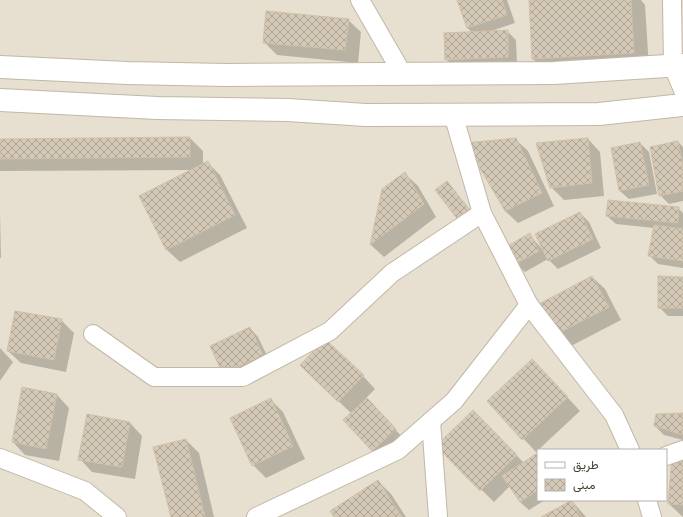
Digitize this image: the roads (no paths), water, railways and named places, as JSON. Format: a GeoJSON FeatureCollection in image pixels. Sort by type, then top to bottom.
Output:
{"type":"FeatureCollection","features":[{"type":"Feature","properties":{"kind":"street"},"geometry":{"type":"LineString","coordinates":[[360,0],[402,73]]}},
{"type":"Feature","properties":{"kind":"street"},"geometry":{"type":"LineString","coordinates":[[672,0],[678,66],[683,90]]}},
{"type":"Feature","properties":{"kind":"street"},"geometry":{"type":"LineString","coordinates":[[0,67],[127,73],[226,75],[554,73],[678,66]]}},
{"type":"Feature","properties":{"kind":"street"},"geometry":{"type":"LineString","coordinates":[[0,100],[157,108],[288,110],[366,115],[598,114],[683,105]]}},
{"type":"Feature","properties":{"kind":"street"},"geometry":{"type":"LineString","coordinates":[[453,114],[482,213],[529,305],[614,415],[630,449]]}},
{"type":"Feature","properties":{"kind":"street"},"geometry":{"type":"LineString","coordinates":[[93,334],[154,377],[243,377],[330,331],[392,273],[482,213]]}},
{"type":"Feature","properties":{"kind":"street"},"geometry":{"type":"LineString","coordinates":[[256,517],[398,450],[454,401],[529,305]]}},
{"type":"Feature","properties":{"kind":"street"},"geometry":{"type":"LineString","coordinates":[[431,421],[438,517]]}},
{"type":"Feature","properties":{"kind":"street"},"geometry":{"type":"LineString","coordinates":[[667,456],[683,450]]}},
{"type":"Feature","properties":{"kind":"street"},"geometry":{"type":"LineString","coordinates":[[0,458],[85,491],[117,517]]}},
{"type":"Feature","properties":{"kind":"street"},"geometry":{"type":"LineString","coordinates":[[647,501],[652,517]]}}]}
